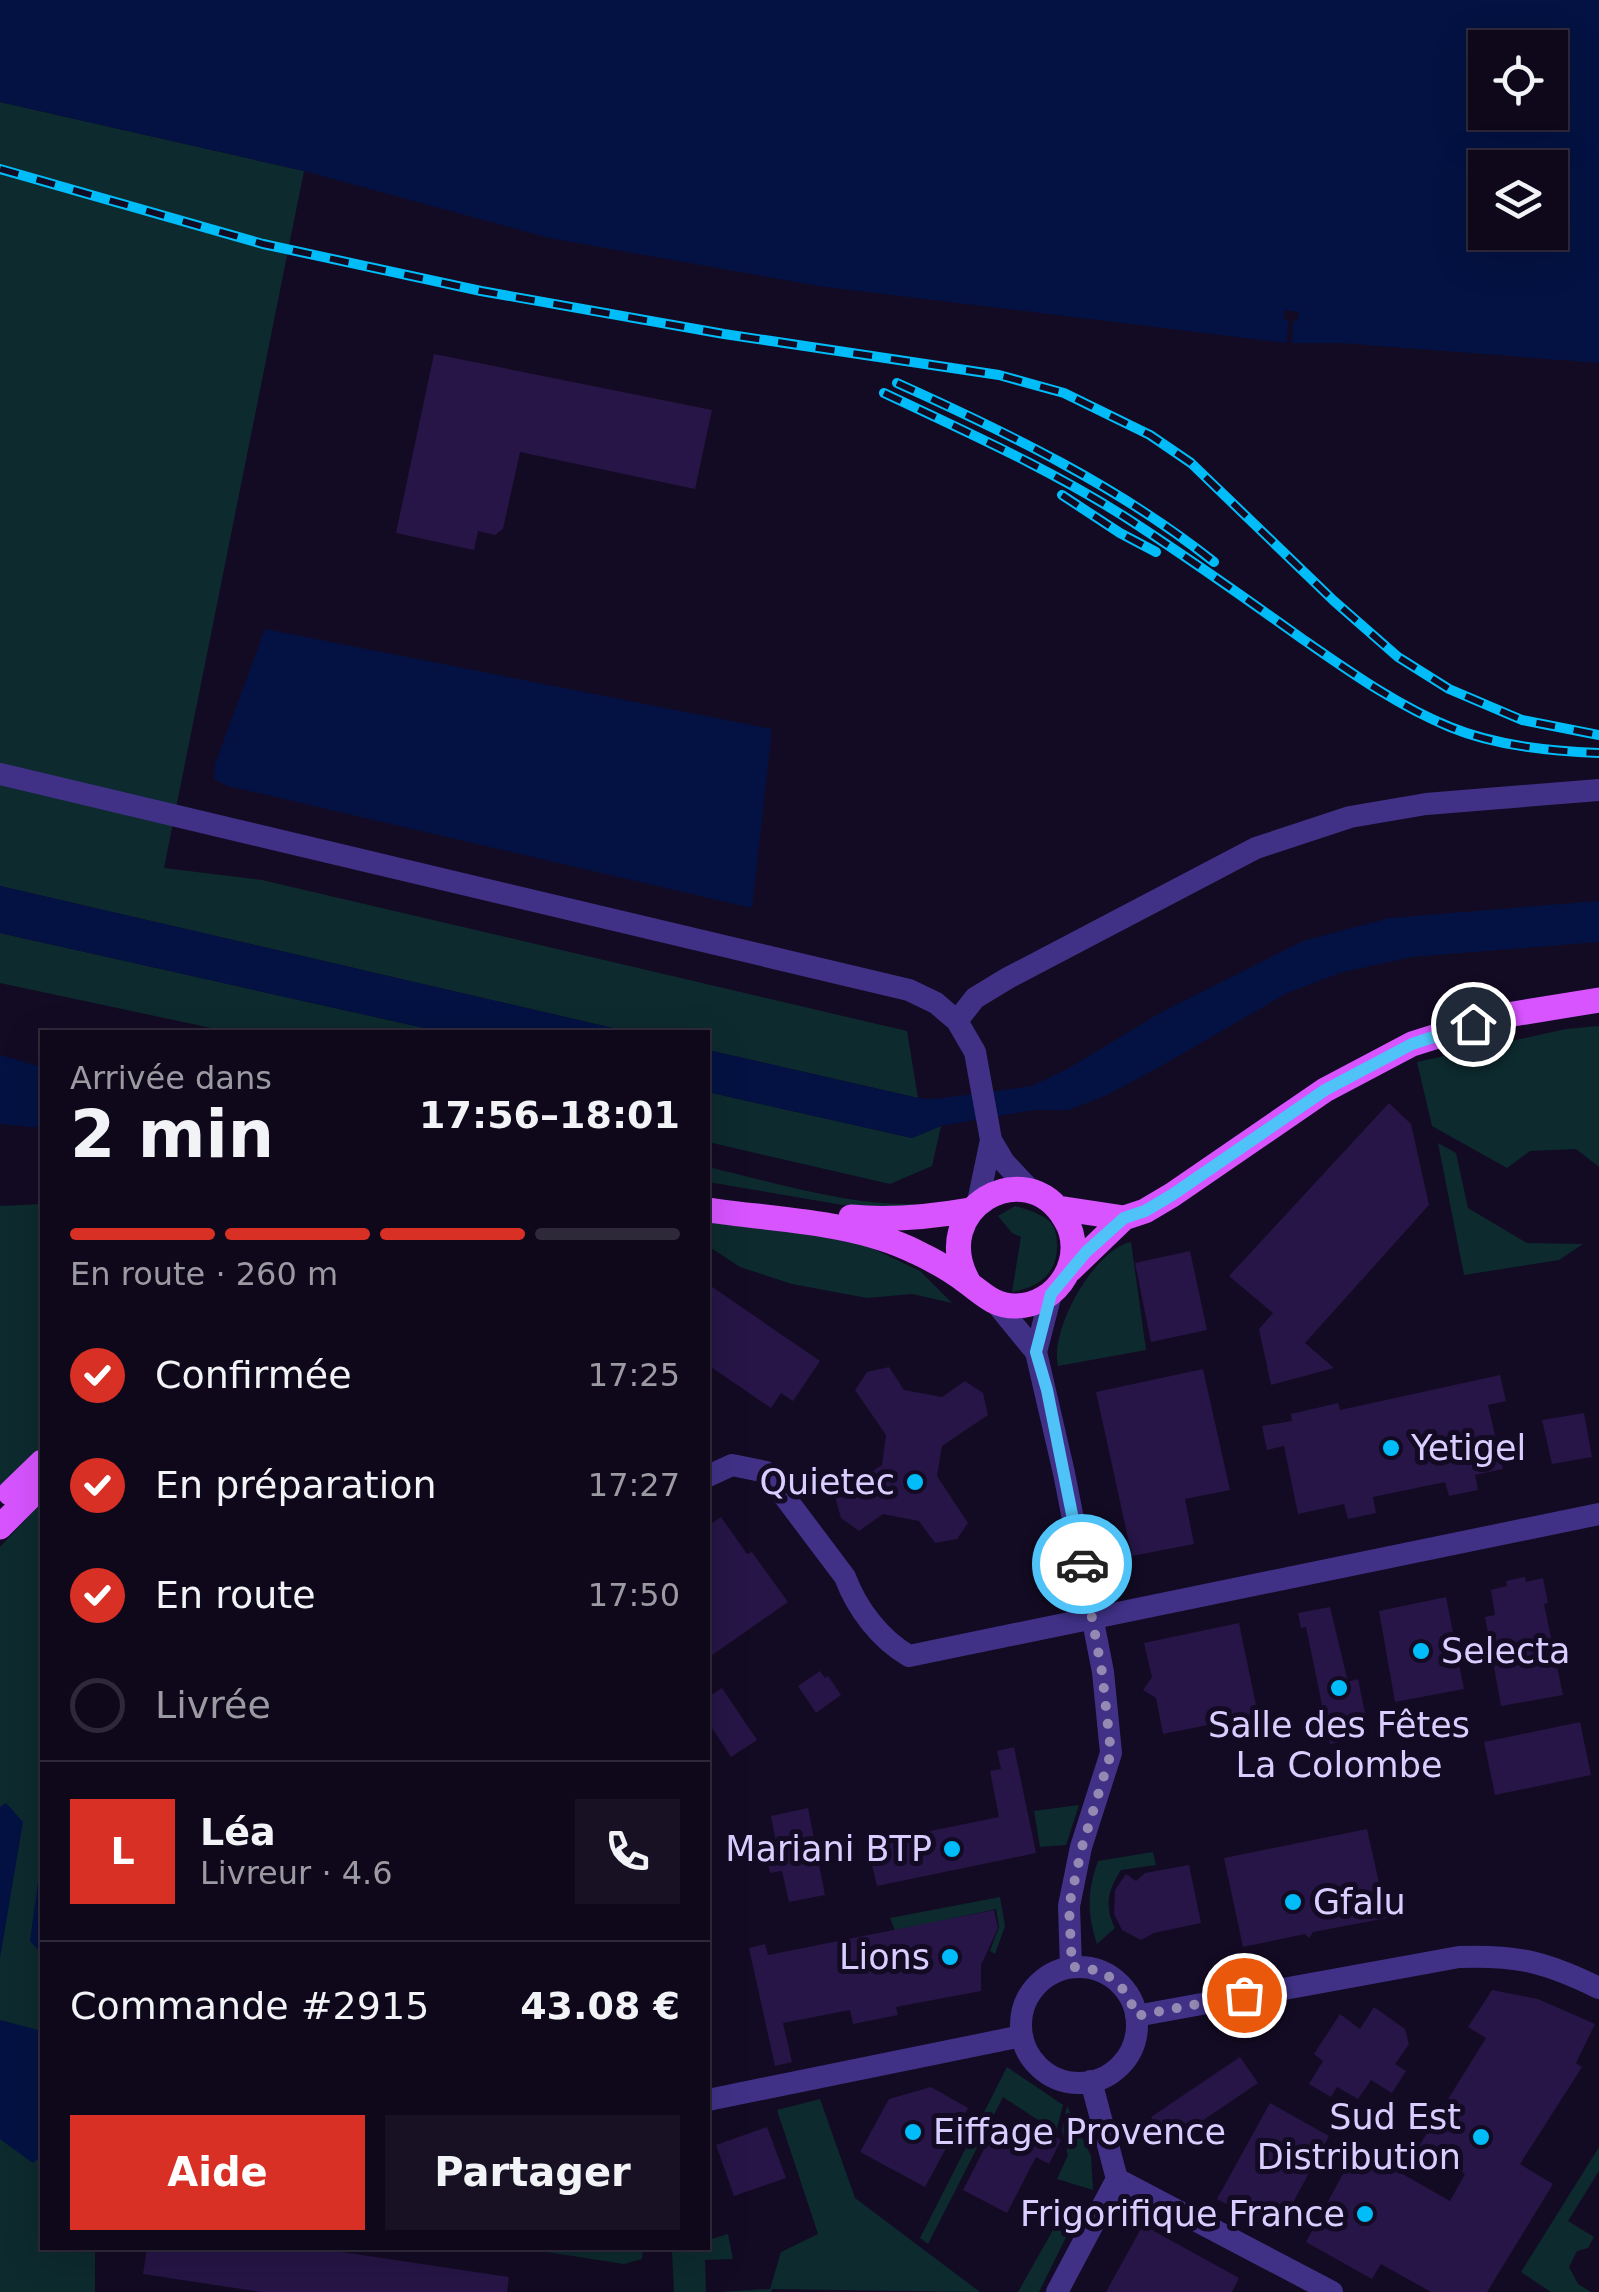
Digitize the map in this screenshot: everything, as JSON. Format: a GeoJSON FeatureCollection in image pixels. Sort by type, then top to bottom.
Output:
{"type":"FeatureCollection","features":[{"type":"Feature","properties":{"kind":"main road"},"geometry":{"type":"LineString","coordinates":[[710,1210],[885,1238],[918,1252],[996,1302],[1014,1306],[1034,1303],[1051,1294],[1124,1218],[1172,1195],[1325,1090],[1412,1044],[1502,1016],[1599,1000]]}},
{"type":"Feature","properties":{"kind":"main road"},"geometry":{"type":"LineString","coordinates":[[710,1194],[880,1220],[924,1218],[974,1206],[995,1192],[1032,1192],[1058,1208],[1068,1222],[1073,1256],[1068,1272]]}},
{"type":"Feature","properties":{"kind":"main road"},"geometry":{"type":"LineString","coordinates":[[969,1283],[957,1254],[962,1223],[974,1206]]}},
{"type":"Feature","properties":{"kind":"main road"},"geometry":{"type":"LineString","coordinates":[[1058,1208],[1124,1218]]}},
{"type":"Feature","properties":{"kind":"main road"},"geometry":{"type":"LineString","coordinates":[[0,1502],[40,1464]]}},
{"type":"Feature","properties":{"kind":"main road"},"geometry":{"type":"LineString","coordinates":[[0,1526],[40,1486]]}},
{"type":"Feature","properties":{"kind":"street"},"geometry":{"type":"LineString","coordinates":[[0,774],[909,990],[936,1003],[957,1021],[974,1052],[991,1134],[1004,1162],[1032,1192]]}},
{"type":"Feature","properties":{"kind":"street"},"geometry":{"type":"LineString","coordinates":[[957,1021],[975,998],[1008,978],[1256,848],[1350,817],[1426,804],[1599,790]]}},
{"type":"Feature","properties":{"kind":"street"},"geometry":{"type":"LineString","coordinates":[[974,1206],[991,1134]]}},
{"type":"Feature","properties":{"kind":"street"},"geometry":{"type":"LineString","coordinates":[[1036,1352],[1051,1294]]}},
{"type":"Feature","properties":{"kind":"street"},"geometry":{"type":"LineString","coordinates":[[996,1302],[1036,1352],[1102,1672],[1111,1753],[1082,1847],[1069,1906],[1072,1967]]}},
{"type":"Feature","properties":{"kind":"street"},"geometry":{"type":"LineString","coordinates":[[710,1475],[732,1465],[766,1472],[845,1577],[872,1624],[894,1647],[910,1656],[1599,1514]]}},
{"type":"Feature","properties":{"kind":"street"},"geometry":{"type":"LineString","coordinates":[[1136,2016],[1458,1957],[1502,1956],[1552,1965],[1599,1988]]}},
{"type":"Feature","properties":{"kind":"street"},"geometry":{"type":"LineString","coordinates":[[1072,1967],[1090,1968],[1121,1984],[1136,2016],[1131,2050],[1121,2065],[1091,2082],[1073,2082],[1040,2068],[1028,2053],[1022,2036],[1021,2017],[1038,1983],[1053,1972],[1072,1967]]}},
{"type":"Feature","properties":{"kind":"street"},"geometry":{"type":"LineString","coordinates":[[710,2100],[1022,2036]]}},
{"type":"Feature","properties":{"kind":"street"},"geometry":{"type":"LineString","coordinates":[[1057,2292],[1117,2179],[1091,2082]]}},
{"type":"Feature","properties":{"kind":"street"},"geometry":{"type":"LineString","coordinates":[[1117,2179],[1332,2292]]}},
{"type":"Feature","properties":{"kind":"green space"},"geometry":{"type":"Polygon","coordinates":[[[0,102],[304,171],[164,868],[262,880],[907,1031],[918,1098],[710,1050],[710,1030],[621,1030],[0,886],[0,102]]]}},
{"type":"Feature","properties":{"kind":"green space"},"geometry":{"type":"Polygon","coordinates":[[[0,933],[433,1030],[221,1030],[0,983],[0,933]]]}},
{"type":"Feature","properties":{"kind":"green space"},"geometry":{"type":"Polygon","coordinates":[[[1599,1026],[1599,1167],[1576,1149],[1530,1151],[1507,1168],[1432,1126],[1417,1062],[1566,1029],[1599,1026]]]}},
{"type":"Feature","properties":{"kind":"green space"},"geometry":{"type":"Polygon","coordinates":[[[710,1092],[912,1138],[941,1126],[932,1166],[890,1184],[710,1142],[710,1092]]]}},
{"type":"Feature","properties":{"kind":"green space"},"geometry":{"type":"Polygon","coordinates":[[[1438,1143],[1456,1153],[1468,1208],[1527,1243],[1583,1244],[1559,1260],[1464,1275],[1438,1143]]]}},
{"type":"Feature","properties":{"kind":"green space"},"geometry":{"type":"Polygon","coordinates":[[[710,1167],[836,1197],[916,1207],[884,1212],[710,1182],[710,1167]]]}},
{"type":"Feature","properties":{"kind":"green space"},"geometry":{"type":"Polygon","coordinates":[[[40,1204],[40,1448],[0,1487],[0,1206],[40,1204]]]}},
{"type":"Feature","properties":{"kind":"green space"},"geometry":{"type":"Polygon","coordinates":[[[1015,1206],[1039,1214],[1051,1223],[1057,1246],[1050,1272],[1030,1287],[1012,1292],[1021,1237],[1012,1233],[998,1216],[1015,1206]]]}},
{"type":"Feature","properties":{"kind":"green space"},"geometry":{"type":"Polygon","coordinates":[[[710,1220],[855,1240],[920,1271],[952,1303],[912,1294],[867,1298],[792,1284],[740,1267],[710,1247],[710,1220]]]}},
{"type":"Feature","properties":{"kind":"green space"},"geometry":{"type":"Polygon","coordinates":[[[1131,1242],[1146,1350],[1058,1366],[1060,1333],[1077,1294],[1103,1259],[1131,1242]]]}},
{"type":"Feature","properties":{"kind":"green space"},"geometry":{"type":"Polygon","coordinates":[[[40,1504],[40,2250],[95,2250],[95,2292],[0,2292],[0,1547],[40,1504]]]}},
{"type":"Feature","properties":{"kind":"green space"},"geometry":{"type":"Polygon","coordinates":[[[1079,1805],[1066,1845],[1040,1847],[1034,1811],[1079,1805]]]}},
{"type":"Feature","properties":{"kind":"green space"},"geometry":{"type":"Polygon","coordinates":[[[1153,1852],[1156,1865],[1121,1870],[1109,1898],[1115,1928],[1097,1944],[1090,1902],[1098,1861],[1153,1852]]]}},
{"type":"Feature","properties":{"kind":"green space"},"geometry":{"type":"Polygon","coordinates":[[[1000,1897],[1005,1926],[995,1954],[990,1951],[999,1927],[996,1909],[895,1931],[890,1918],[1000,1897]]]}},
{"type":"Feature","properties":{"kind":"green space"},"geometry":{"type":"Polygon","coordinates":[[[1007,2067],[1063,2105],[1056,2132],[1003,2097],[928,2244],[920,2238],[1007,2067]]]}},
{"type":"Feature","properties":{"kind":"green space"},"geometry":{"type":"Polygon","coordinates":[[[820,2099],[855,2198],[980,2292],[719,2292],[770,2289],[781,2252],[818,2234],[777,2110],[820,2099]]]}},
{"type":"Feature","properties":{"kind":"green space"},"geometry":{"type":"Polygon","coordinates":[[[1067,2106],[1091,2156],[1093,2190],[1057,2179],[1068,2155],[1062,2130],[1067,2106]]]}},
{"type":"Feature","properties":{"kind":"green space"},"geometry":{"type":"Polygon","coordinates":[[[1599,2147],[1599,2171],[1568,2221],[1594,2237],[1588,2248],[1577,2251],[1569,2267],[1578,2284],[1591,2292],[1551,2292],[1521,2272],[1599,2147]]]}},
{"type":"Feature","properties":{"kind":"green space"},"geometry":{"type":"Polygon","coordinates":[[[1075,2205],[1078,2213],[1039,2292],[1018,2292],[1062,2214],[1075,2205]]]}},
{"type":"Feature","properties":{"kind":"green space"},"geometry":{"type":"Polygon","coordinates":[[[728,2234],[733,2259],[705,2260],[706,2292],[674,2292],[672,2251],[710,2250],[710,2239],[728,2234]]]}},
{"type":"Feature","properties":{"kind":"green space"},"geometry":{"type":"Polygon","coordinates":[[[534,2250],[643,2250],[642,2259],[624,2264],[534,2250]]]}},
{"type":"Feature","properties":{"kind":"shaded area"},"geometry":{"type":"Polygon","coordinates":[[[0,0],[1599,0],[1599,363],[1341,343],[1292,343],[1293,321],[1297,321],[1299,312],[1285,310],[1287,343],[818,286],[549,238],[304,171],[0,102],[0,0]]]}},
{"type":"Feature","properties":{"kind":"shaded area"},"geometry":{"type":"Polygon","coordinates":[[[265,629],[772,729],[752,908],[228,786],[214,779],[215,764],[265,629]]]}},
{"type":"Feature","properties":{"kind":"shaded area"},"geometry":{"type":"Polygon","coordinates":[[[0,886],[621,1030],[433,1030],[0,933],[0,886]]]}},
{"type":"Feature","properties":{"kind":"shaded area"},"geometry":{"type":"Polygon","coordinates":[[[1599,901],[1599,942],[1412,957],[1343,972],[1287,993],[1105,1096],[1068,1110],[1034,1110],[941,1126],[912,1138],[710,1092],[710,1050],[918,1098],[1032,1086],[1160,1013],[1303,941],[1389,918],[1599,901]]]}},
{"type":"Feature","properties":{"kind":"shaded area"},"geometry":{"type":"Polygon","coordinates":[[[0,1055],[40,1066],[40,1128],[0,1124],[0,1055]]]}},
{"type":"Feature","properties":{"kind":"shaded area"},"geometry":{"type":"Polygon","coordinates":[[[6,1803],[23,1822],[0,1958],[0,1807],[6,1803]]]}},
{"type":"Feature","properties":{"kind":"shaded area"},"geometry":{"type":"Polygon","coordinates":[[[40,1868],[40,1952],[30,1941],[40,1868]]]}},
{"type":"Feature","properties":{"kind":"shaded area"},"geometry":{"type":"Polygon","coordinates":[[[0,2020],[40,2030],[40,2157],[33,2163],[0,2139],[0,2020]]]}},
{"type":"Feature","properties":{"kind":"building"},"geometry":{"type":"Polygon","coordinates":[[[434,354],[712,410],[695,489],[520,452],[503,529],[495,535],[478,531],[474,550],[396,533],[434,354]]]}},
{"type":"Feature","properties":{"kind":"building"},"geometry":{"type":"Polygon","coordinates":[[[1389,1103],[1411,1124],[1429,1205],[1305,1343],[1334,1368],[1271,1385],[1259,1329],[1273,1313],[1229,1276],[1389,1103]]]}},
{"type":"Feature","properties":{"kind":"building"},"geometry":{"type":"Polygon","coordinates":[[[1190,1251],[1207,1330],[1151,1342],[1135,1263],[1190,1251]]]}},
{"type":"Feature","properties":{"kind":"building"},"geometry":{"type":"Polygon","coordinates":[[[710,1285],[820,1361],[793,1401],[781,1393],[771,1408],[710,1366],[710,1285]]]}},
{"type":"Feature","properties":{"kind":"building"},"geometry":{"type":"Polygon","coordinates":[[[889,1367],[904,1390],[942,1397],[965,1381],[983,1393],[988,1415],[942,1446],[937,1476],[968,1523],[957,1539],[935,1543],[919,1521],[883,1514],[859,1531],[841,1518],[835,1497],[882,1465],[886,1435],[855,1390],[867,1372],[889,1367]]]}},
{"type":"Feature","properties":{"kind":"building"},"geometry":{"type":"Polygon","coordinates":[[[1203,1369],[1230,1490],[1185,1499],[1194,1544],[1132,1556],[1096,1392],[1203,1369]]]}},
{"type":"Feature","properties":{"kind":"building","name":"Yetigel"},"geometry":{"type":"Polygon","coordinates":[[[1500,1375],[1506,1401],[1488,1405],[1503,1469],[1475,1475],[1478,1490],[1449,1496],[1445,1482],[1373,1497],[1376,1513],[1348,1519],[1344,1504],[1298,1514],[1284,1446],[1267,1450],[1262,1426],[1292,1421],[1291,1414],[1338,1403],[1340,1410],[1500,1375]]]}},
{"type":"Feature","properties":{"kind":"building"},"geometry":{"type":"Polygon","coordinates":[[[1584,1413],[1592,1457],[1552,1464],[1542,1420],[1584,1413]]]}},
{"type":"Feature","properties":{"kind":"building"},"geometry":{"type":"Polygon","coordinates":[[[721,1517],[788,1602],[710,1657],[710,1525],[721,1517]]]}},
{"type":"Feature","properties":{"kind":"building"},"geometry":{"type":"Polygon","coordinates":[[[1525,1577],[1526,1582],[1543,1578],[1548,1603],[1544,1604],[1563,1695],[1501,1706],[1485,1617],[1495,1615],[1491,1590],[1507,1586],[1506,1581],[1525,1577]]]}},
{"type":"Feature","properties":{"kind":"building","name":"Selecta"},"geometry":{"type":"Polygon","coordinates":[[[1446,1597],[1464,1689],[1395,1702],[1379,1611],[1446,1597]]]}},
{"type":"Feature","properties":{"kind":"building","name":"Salle des Fêtes La Colombe"},"geometry":{"type":"Polygon","coordinates":[[[1330,1607],[1348,1682],[1358,1679],[1367,1723],[1360,1725],[1362,1738],[1330,1744],[1306,1627],[1301,1628],[1298,1613],[1330,1607]]]}},
{"type":"Feature","properties":{"kind":"building"},"geometry":{"type":"Polygon","coordinates":[[[1239,1623],[1258,1715],[1163,1734],[1156,1698],[1143,1690],[1152,1677],[1144,1643],[1239,1623]]]}},
{"type":"Feature","properties":{"kind":"building"},"geometry":{"type":"Polygon","coordinates":[[[820,1671],[841,1695],[816,1713],[798,1686],[820,1671]]]}},
{"type":"Feature","properties":{"kind":"building"},"geometry":{"type":"Polygon","coordinates":[[[722,1688],[757,1740],[731,1757],[710,1725],[710,1696],[722,1688]]]}},
{"type":"Feature","properties":{"kind":"building"},"geometry":{"type":"Polygon","coordinates":[[[1580,1722],[1591,1775],[1495,1795],[1484,1742],[1580,1722]]]}},
{"type":"Feature","properties":{"kind":"building","name":"Mariani BTP"},"geometry":{"type":"Polygon","coordinates":[[[1014,1747],[1036,1853],[877,1886],[867,1844],[999,1817],[990,1771],[1001,1769],[997,1751],[1014,1747]]]}},
{"type":"Feature","properties":{"kind":"building"},"geometry":{"type":"Polygon","coordinates":[[[808,1808],[825,1895],[789,1902],[782,1871],[770,1873],[766,1854],[778,1852],[771,1816],[808,1808]]]}},
{"type":"Feature","properties":{"kind":"building","name":"Gfalu"},"geometry":{"type":"Polygon","coordinates":[[[1367,1829],[1387,1918],[1313,1932],[1309,1938],[1305,1934],[1243,1947],[1224,1858],[1367,1829]]]}},
{"type":"Feature","properties":{"kind":"building"},"geometry":{"type":"Polygon","coordinates":[[[1189,1865],[1201,1923],[1154,1933],[1141,1940],[1122,1930],[1114,1914],[1115,1890],[1126,1874],[1136,1881],[1145,1873],[1189,1865]]]}},
{"type":"Feature","properties":{"kind":"building"},"geometry":{"type":"Polygon","coordinates":[[[994,1910],[998,1928],[981,1965],[981,1991],[896,2007],[898,2015],[853,2024],[850,2010],[783,2023],[792,2062],[775,2066],[749,1948],[765,1944],[768,1955],[994,1910]]]}},
{"type":"Feature","properties":{"kind":"building","name":"Sud Est Distribution"},"geometry":{"type":"Polygon","coordinates":[[[1492,1990],[1538,1999],[1595,2024],[1576,2063],[1582,2067],[1520,2164],[1553,2184],[1487,2292],[1431,2292],[1381,2264],[1372,2279],[1306,2242],[1357,2148],[1450,2201],[1465,2174],[1419,2146],[1486,2038],[1468,2027],[1492,1990]]]}},
{"type":"Feature","properties":{"kind":"building"},"geometry":{"type":"Polygon","coordinates":[[[1374,2007],[1405,2029],[1409,2044],[1395,2064],[1406,2071],[1392,2093],[1371,2080],[1358,2099],[1337,2087],[1331,2097],[1309,2084],[1323,2061],[1314,2054],[1340,2014],[1360,2029],[1374,2007]]]}},
{"type":"Feature","properties":{"kind":"building"},"geometry":{"type":"Polygon","coordinates":[[[1240,2057],[1258,2083],[1168,2144],[1151,2117],[1240,2057]]]}},
{"type":"Feature","properties":{"kind":"building","name":"Eiffage Provence"},"geometry":{"type":"Polygon","coordinates":[[[931,2087],[968,2108],[925,2187],[860,2152],[889,2099],[931,2087]]]}},
{"type":"Feature","properties":{"kind":"building"},"geometry":{"type":"Polygon","coordinates":[[[1270,2103],[1329,2136],[1277,2232],[1217,2199],[1270,2103]]]}},
{"type":"Feature","properties":{"kind":"building"},"geometry":{"type":"Polygon","coordinates":[[[999,2120],[1021,2132],[1027,2121],[1061,2140],[1049,2164],[1036,2157],[1007,2213],[963,2190],[999,2120]]]}},
{"type":"Feature","properties":{"kind":"building"},"geometry":{"type":"Polygon","coordinates":[[[767,2127],[786,2178],[734,2196],[716,2145],[767,2127]]]}},
{"type":"Feature","properties":{"kind":"building"},"geometry":{"type":"Polygon","coordinates":[[[1143,2225],[1239,2278],[1232,2292],[1106,2292],[1143,2225]]]}},
{"type":"Feature","properties":{"kind":"building"},"geometry":{"type":"Polygon","coordinates":[[[147,2250],[328,2250],[509,2277],[507,2292],[261,2292],[143,2274],[147,2250]]]}},
{"type":"Feature","properties":{"kind":"railway"},"geometry":{"type":"LineString","coordinates":[[0,169],[263,244],[481,291],[724,334],[999,375],[1064,393],[1150,435],[1191,463],[1398,657],[1449,689],[1522,720],[1599,735]]}},
{"type":"Feature","properties":{"kind":"railway"},"geometry":{"type":"LineString","coordinates":[[897,383],[980,421],[1101,485],[1214,562]]}},
{"type":"Feature","properties":{"kind":"railway"},"geometry":{"type":"LineString","coordinates":[[884,393],[1014,455],[1109,507],[1355,675],[1430,718],[1505,743],[1599,753]]}},
{"type":"Feature","properties":{"kind":"railway"},"geometry":{"type":"LineString","coordinates":[[1062,495],[1156,552]]}},
{"type":"Feature","properties":{"kind":"way so far"},"geometry":{"type":"LineString","coordinates":[[1082,1564],[1102,1672],[1111,1753],[1082,1847],[1069,1906],[1072,1967],[1090,1968],[1121,1984],[1136,2016],[1244,1995]]}},
{"type":"Feature","properties":{"kind":"place","name":"Yetigel"},"geometry":{"type":"Point","coordinates":[1391,1448]}},
{"type":"Feature","properties":{"kind":"place","name":"Quietec"},"geometry":{"type":"Point","coordinates":[915,1482]}},
{"type":"Feature","properties":{"kind":"place","name":"Selecta"},"geometry":{"type":"Point","coordinates":[1421,1651]}},
{"type":"Feature","properties":{"kind":"place","name":"Salle des Fêtes La Colombe"},"geometry":{"type":"Point","coordinates":[1339,1688]}},
{"type":"Feature","properties":{"kind":"place","name":"Mariani BTP"},"geometry":{"type":"Point","coordinates":[952,1849]}},
{"type":"Feature","properties":{"kind":"place","name":"Gfalu"},"geometry":{"type":"Point","coordinates":[1293,1902]}},
{"type":"Feature","properties":{"kind":"place","name":"Lions"},"geometry":{"type":"Point","coordinates":[950,1957]}},
{"type":"Feature","properties":{"kind":"place","name":"Eiffage Provence"},"geometry":{"type":"Point","coordinates":[913,2132]}},
{"type":"Feature","properties":{"kind":"place","name":"Sud Est Distribution"},"geometry":{"type":"Point","coordinates":[1481,2137]}},
{"type":"Feature","properties":{"kind":"place","name":"Frigorifique France"},"geometry":{"type":"Point","coordinates":[1365,2214]}},
{"type":"Feature","properties":{"kind":"route"},"geometry":{"type":"LineString","coordinates":[[1082,1564],[1036,1352],[1051,1294],[1086,1252],[1124,1218],[1172,1195],[1325,1090],[1412,1044],[1473,1024]]}}]}
